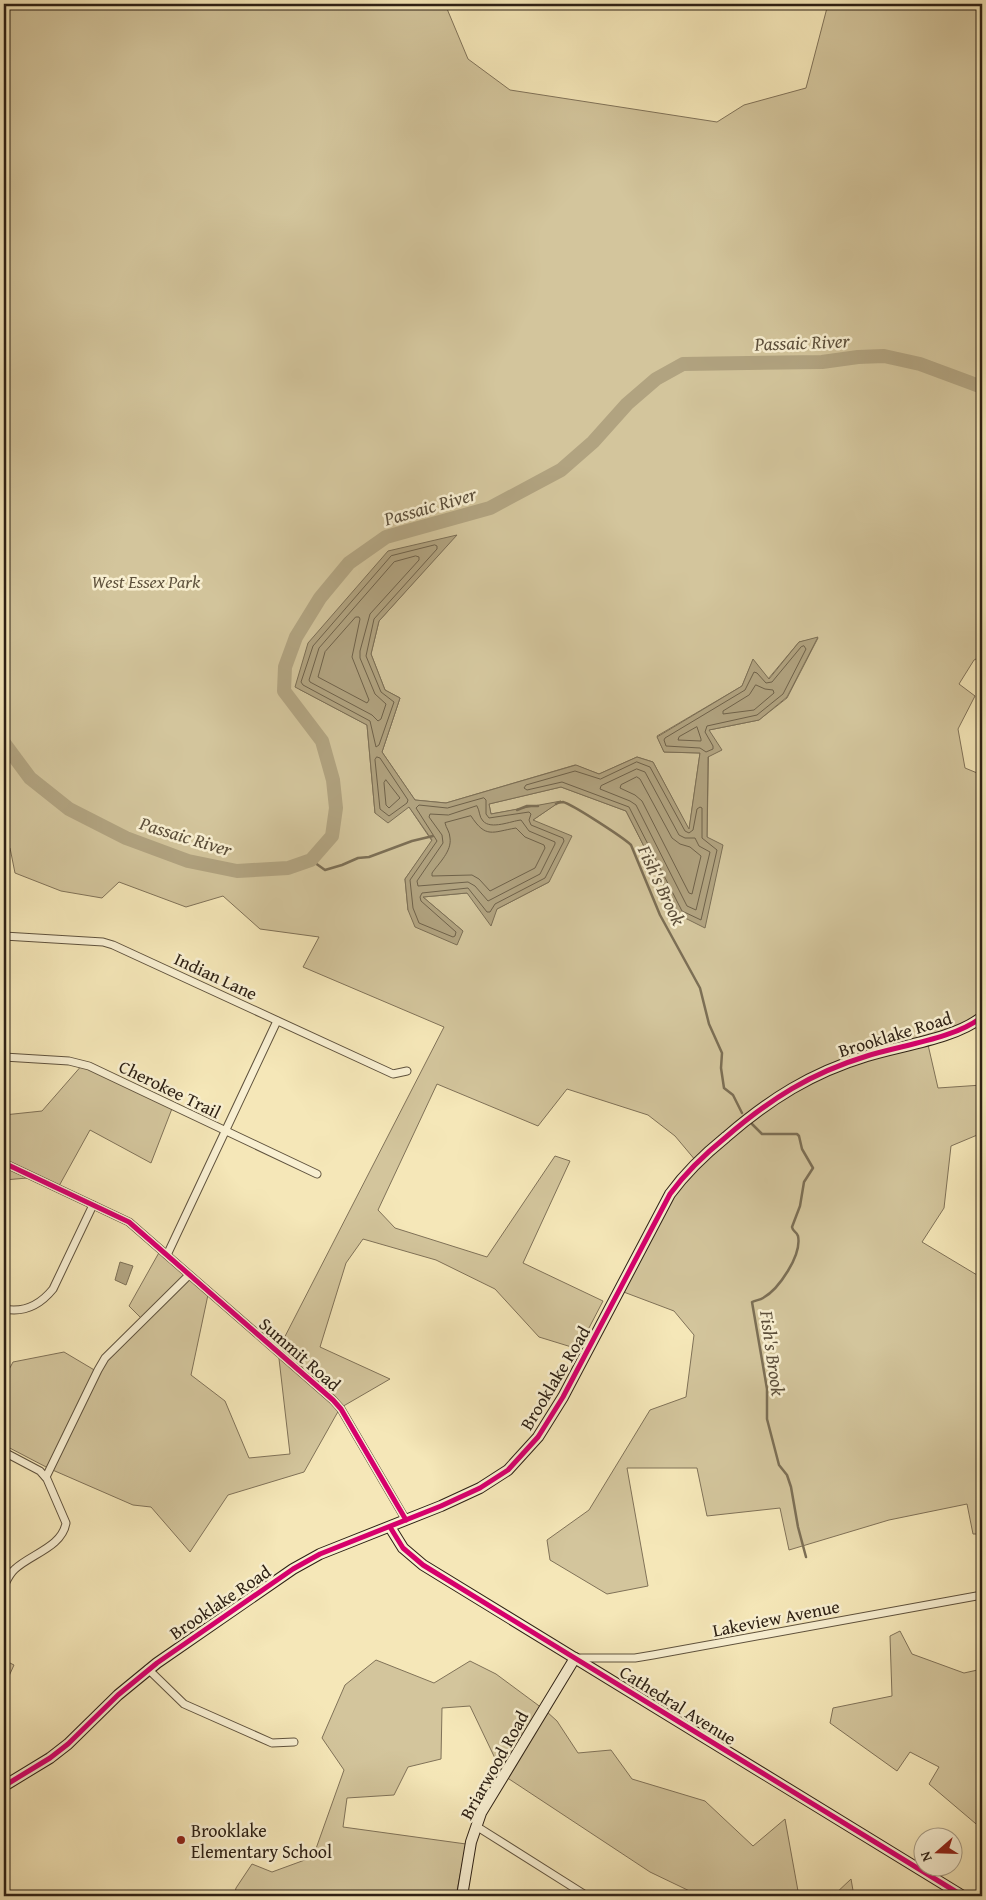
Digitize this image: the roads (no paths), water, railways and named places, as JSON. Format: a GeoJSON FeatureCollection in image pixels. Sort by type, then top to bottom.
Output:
{"type":"FeatureCollection","features":[{"type":"Feature","properties":{"kind":"street","name":"Indian Lane"},"geometry":{"type":"LineString","coordinates":[[4,936],[103,942],[113,945],[393,1074],[407,1071]]}},
{"type":"Feature","properties":{"kind":"street","name":"Brooklake Road"},"geometry":{"type":"LineString","coordinates":[[4,1786],[50,1758],[68,1744],[118,1695],[148,1669],[310,1559],[449,1502],[494,1480],[518,1460],[538,1437],[563,1397],[670,1194],[692,1167],[712,1148],[768,1103],[818,1074],[867,1056],[964,1028],[982,1017]]}},
{"type":"Feature","properties":{"kind":"street"},"geometry":{"type":"LineString","coordinates":[[4,1163],[129,1222],[167,1255],[277,1021]]}},
{"type":"Feature","properties":{"kind":"street","name":"Cherokee Trail"},"geometry":{"type":"LineString","coordinates":[[4,1058],[79,1063],[317,1174]]}},
{"type":"Feature","properties":{"kind":"street"},"geometry":{"type":"LineString","coordinates":[[4,1309],[24,1309],[41,1302],[48,1296],[93,1205]]}},
{"type":"Feature","properties":{"kind":"street","name":"Summit Road"},"geometry":{"type":"LineString","coordinates":[[167,1255],[333,1400],[341,1409],[406,1520]]}},
{"type":"Feature","properties":{"kind":"street"},"geometry":{"type":"LineString","coordinates":[[46,1477],[105,1358],[189,1275]]}},
{"type":"Feature","properties":{"kind":"street"},"geometry":{"type":"LineString","coordinates":[[4,1452],[34,1466],[46,1477],[65,1518],[65,1530],[59,1538],[14,1570],[4,1586]]}},
{"type":"Feature","properties":{"kind":"street","name":"Cathedral Avenue"},"geometry":{"type":"LineString","coordinates":[[390,1526],[403,1548],[415,1560],[963,1896]]}},
{"type":"Feature","properties":{"kind":"street","name":"Lakeview Avenue"},"geometry":{"type":"LineString","coordinates":[[575,1658],[635,1658],[982,1595]]}},
{"type":"Feature","properties":{"kind":"street","name":"Briarwood Road"},"geometry":{"type":"LineString","coordinates":[[462,1896],[476,1826],[485,1806],[575,1658]]}},
{"type":"Feature","properties":{"kind":"street"},"geometry":{"type":"LineString","coordinates":[[148,1669],[184,1704],[272,1744],[294,1742]]}},
{"type":"Feature","properties":{"kind":"street"},"geometry":{"type":"LineString","coordinates":[[476,1826],[588,1896]]}},
{"type":"Feature","properties":{"kind":"water"},"geometry":{"type":"Polygon","coordinates":[[[457,535],[379,621],[371,654],[385,690],[400,698],[382,752],[415,800],[446,803],[576,765],[599,774],[637,757],[653,762],[689,829],[700,753],[664,752],[657,737],[742,686],[753,659],[769,679],[799,642],[818,637],[787,697],[759,720],[709,730],[722,750],[708,757],[707,837],[723,845],[705,928],[679,915],[626,811],[561,787],[489,804],[491,814],[561,801],[533,820],[572,836],[549,882],[497,909],[491,926],[467,893],[423,897],[463,931],[457,945],[415,927],[408,910],[405,879],[432,840],[409,807],[388,823],[375,813],[367,725],[295,687],[308,643],[388,551],[457,535]]]}},
{"type":"Feature","properties":{"kind":"water"},"geometry":{"type":"Polygon","coordinates":[[[120,1262],[133,1266],[126,1285],[115,1280],[120,1262]]]}},
{"type":"Feature","properties":{"kind":"waterway","name":"Passaic River"},"geometry":{"type":"LineString","coordinates":[[4,743],[30,778],[69,809],[126,838],[188,861],[237,871],[288,868],[311,860],[332,836],[336,808],[333,780],[322,741],[284,691],[285,667],[296,637],[320,598],[349,563],[386,537],[490,508],[561,470],[593,442],[627,404],[656,379],[683,364],[822,362],[858,357],[884,356],[920,364],[982,387]]}},
{"type":"Feature","properties":{"kind":"waterway","name":"Fish's Brook"},"geometry":{"type":"LineString","coordinates":[[556,804],[563,802],[568,804],[631,845],[660,915],[700,988],[709,1024],[722,1053],[721,1068],[724,1088],[733,1095],[742,1113]]}},
{"type":"Feature","properties":{"kind":"waterway","name":"Fish's Brook"},"geometry":{"type":"LineString","coordinates":[[517,810],[527,806],[538,806]]}},
{"type":"Feature","properties":{"kind":"waterway","name":"Fish's Brook"},"geometry":{"type":"LineString","coordinates":[[311,860],[325,870],[358,858],[369,857],[412,841],[433,836]]}},
{"type":"Feature","properties":{"kind":"waterway","name":"Fish's Brook"},"geometry":{"type":"LineString","coordinates":[[752,1124],[762,1134],[797,1134],[802,1149],[813,1168],[804,1182],[800,1206],[792,1227],[798,1236],[798,1244],[793,1262],[769,1294],[752,1302],[767,1389],[767,1419],[779,1465],[787,1475],[791,1487],[798,1527],[806,1557]]}},
{"type":"Feature","properties":{"kind":"place","name":"Brooklake Elementary School"},"geometry":{"type":"Point","coordinates":[181,1840]}},
{"type":"Feature","properties":{"kind":"park label","name":"West Essex Park"},"geometry":{"type":"Point","coordinates":[146,581]}}]}
